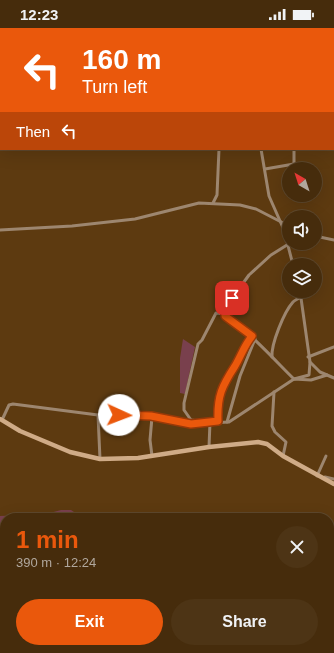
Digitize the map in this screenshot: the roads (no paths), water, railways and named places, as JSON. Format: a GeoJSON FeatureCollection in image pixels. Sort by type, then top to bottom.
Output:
{"type":"FeatureCollection","features":[{"type":"Feature","properties":{"kind":"main road"},"geometry":{"type":"LineString","coordinates":[[1,420],[20,431],[70,452],[100,459],[122,460],[210,447],[258,442],[267,444],[317,476],[334,484]]}},
{"type":"Feature","properties":{"kind":"street"},"geometry":{"type":"LineString","coordinates":[[213,203],[217,195],[219,150]]}},
{"type":"Feature","properties":{"kind":"street"},"geometry":{"type":"LineString","coordinates":[[261,150],[271,205],[282,226]]}},
{"type":"Feature","properties":{"kind":"street"},"geometry":{"type":"LineString","coordinates":[[265,170],[294,164],[294,150]]}},
{"type":"Feature","properties":{"kind":"street"},"geometry":{"type":"LineString","coordinates":[[0,230],[72,226],[134,219],[186,205],[213,203],[240,204],[256,209],[281,222]]}},
{"type":"Feature","properties":{"kind":"street"},"geometry":{"type":"LineString","coordinates":[[322,237],[334,240]]}},
{"type":"Feature","properties":{"kind":"street"},"geometry":{"type":"LineString","coordinates":[[225,316],[225,308],[249,275],[271,255],[282,248]]}},
{"type":"Feature","properties":{"kind":"street"},"geometry":{"type":"LineString","coordinates":[[272,357],[273,347],[284,317],[293,301],[299,298]]}},
{"type":"Feature","properties":{"kind":"street"},"geometry":{"type":"LineString","coordinates":[[301,298],[308,357],[310,362],[316,369],[334,378]]}},
{"type":"Feature","properties":{"kind":"street"},"geometry":{"type":"LineString","coordinates":[[209,422],[191,420],[184,410],[184,403],[198,344],[206,334],[216,313],[225,316],[252,336],[294,379],[311,380],[327,375]]}},
{"type":"Feature","properties":{"kind":"street"},"geometry":{"type":"LineString","coordinates":[[218,421],[218,410],[223,385],[235,366],[244,347],[252,336]]}},
{"type":"Feature","properties":{"kind":"street"},"geometry":{"type":"LineString","coordinates":[[227,422],[240,376],[254,339]]}},
{"type":"Feature","properties":{"kind":"street"},"geometry":{"type":"LineString","coordinates":[[308,357],[334,347]]}},
{"type":"Feature","properties":{"kind":"street"},"geometry":{"type":"LineString","coordinates":[[1,420],[9,405],[13,404],[98,415],[152,417],[191,424],[218,421],[227,422],[235,419],[294,379],[309,375],[310,362]]}},
{"type":"Feature","properties":{"kind":"street"},"geometry":{"type":"LineString","coordinates":[[274,392],[272,426],[275,432],[286,442],[284,456]]}},
{"type":"Feature","properties":{"kind":"street"},"geometry":{"type":"LineString","coordinates":[[98,415],[100,459]]}},
{"type":"Feature","properties":{"kind":"street"},"geometry":{"type":"LineString","coordinates":[[152,417],[150,440],[152,456]]}},
{"type":"Feature","properties":{"kind":"street"},"geometry":{"type":"LineString","coordinates":[[209,422],[210,447]]}},
{"type":"Feature","properties":{"kind":"street"},"geometry":{"type":"LineString","coordinates":[[326,456],[317,476],[334,479]]}}]}
